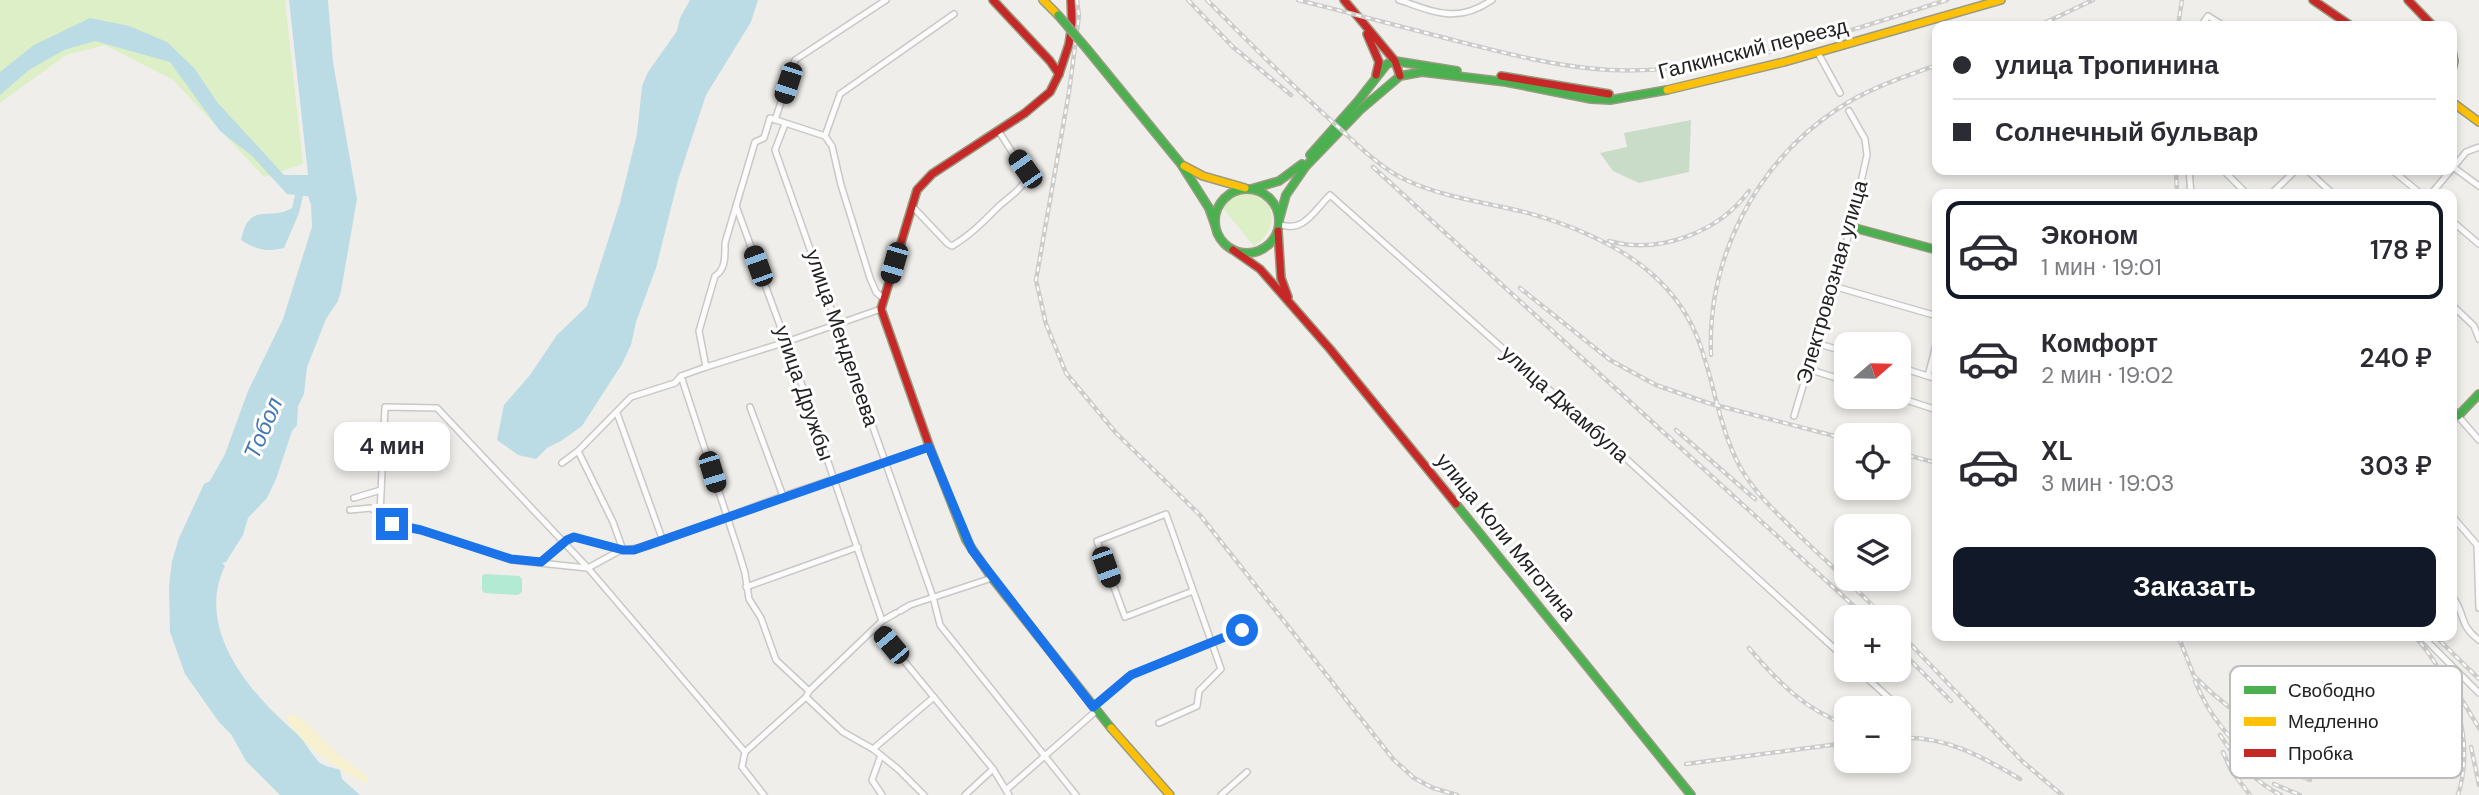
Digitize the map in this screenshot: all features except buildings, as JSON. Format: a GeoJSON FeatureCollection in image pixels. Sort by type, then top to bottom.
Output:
{"type":"FeatureCollection","features":[{"type":"Feature","properties":{"kind":"main road"},"geometry":{"type":"LineString","coordinates":[[993,0],[1059,74]]}},
{"type":"Feature","properties":{"kind":"main road"},"geometry":{"type":"LineString","coordinates":[[1043,0],[1087,49],[1181,164],[1209,208],[1220,239],[1233,250],[1248,253],[1271,242],[1279,224],[1286,195],[1306,166],[1360,110],[1400,76],[1392,58],[1344,0]]}},
{"type":"Feature","properties":{"kind":"main road"},"geometry":{"type":"LineString","coordinates":[[1071,0],[1073,16],[1069,44],[1059,74],[1043,100],[923,182],[912,206],[881,309],[929,447],[966,540],[992,578],[1095,709],[1170,795]]}},
{"type":"Feature","properties":{"kind":"main road","name":"Галкинский переезд"},"geometry":{"type":"LineString","coordinates":[[1400,76],[1422,72],[1506,82],[1591,99],[1610,100],[1818,53],[2001,0]]}},
{"type":"Feature","properties":{"kind":"main road"},"geometry":{"type":"LineString","coordinates":[[2313,0],[2344,21]]}},
{"type":"Feature","properties":{"kind":"main road"},"geometry":{"type":"LineString","coordinates":[[2407,0],[2428,21]]}},
{"type":"Feature","properties":{"kind":"main road"},"geometry":{"type":"LineString","coordinates":[[1360,21],[1379,62],[1373,83]]}},
{"type":"Feature","properties":{"kind":"main road"},"geometry":{"type":"LineString","coordinates":[[1215,225],[1216,212],[1221,201],[1231,193],[1277,183],[1296,171],[1392,58]]}},
{"type":"Feature","properties":{"kind":"main road","name":"Галкинский переезд"},"geometry":{"type":"LineString","coordinates":[[1392,58],[1407,64],[1521,79],[1599,94],[1633,95]]}},
{"type":"Feature","properties":{"kind":"main road"},"geometry":{"type":"LineString","coordinates":[[2457,106],[2479,122]]}},
{"type":"Feature","properties":{"kind":"main road"},"geometry":{"type":"LineString","coordinates":[[1181,164],[1203,176],[1263,193],[1273,202],[1279,224]]}},
{"type":"Feature","properties":{"kind":"main road","name":"улица Коли Мяготина"},"geometry":{"type":"LineString","coordinates":[[1279,224],[1281,278],[1291,302]]}},
{"type":"Feature","properties":{"kind":"main road"},"geometry":{"type":"LineString","coordinates":[[1851,227],[1932,249]]}},
{"type":"Feature","properties":{"kind":"main road","name":"улица Коли Мяготина"},"geometry":{"type":"LineString","coordinates":[[1233,250],[1256,265],[1291,302],[1691,795]]}},
{"type":"Feature","properties":{"kind":"main road"},"geometry":{"type":"LineString","coordinates":[[2457,417],[2479,394]]}},
{"type":"Feature","properties":{"kind":"street"},"geometry":{"type":"LineString","coordinates":[[706,367],[699,331],[715,276],[721,272],[725,243],[755,142],[764,138],[795,60],[886,0]]}},
{"type":"Feature","properties":{"kind":"street"},"geometry":{"type":"LineString","coordinates":[[1399,0],[1456,16],[1480,8],[1492,0]]}},
{"type":"Feature","properties":{"kind":"street"},"geometry":{"type":"LineString","coordinates":[[825,136],[840,94],[954,14]]}},
{"type":"Feature","properties":{"kind":"street"},"geometry":{"type":"LineString","coordinates":[[1818,53],[1840,93]]}},
{"type":"Feature","properties":{"kind":"street","name":"Электровозная улица"},"geometry":{"type":"LineString","coordinates":[[1794,416],[1851,227],[1867,147],[1849,111]]}},
{"type":"Feature","properties":{"kind":"street"},"geometry":{"type":"LineString","coordinates":[[773,119],[825,136],[832,146],[841,185],[870,278],[884,299]]}},
{"type":"Feature","properties":{"kind":"street","name":"улица Менделеева"},"geometry":{"type":"LineString","coordinates":[[785,124],[775,150],[933,597],[940,625],[1076,795]]}},
{"type":"Feature","properties":{"kind":"street"},"geometry":{"type":"LineString","coordinates":[[912,206],[952,246],[979,227],[1023,187],[1028,177],[998,130]]}},
{"type":"Feature","properties":{"kind":"street"},"geometry":{"type":"LineString","coordinates":[[2457,163],[2466,152],[2479,146]]}},
{"type":"Feature","properties":{"kind":"street"},"geometry":{"type":"LineString","coordinates":[[2457,172],[2479,186]]}},
{"type":"Feature","properties":{"kind":"street"},"geometry":{"type":"LineString","coordinates":[[2228,175],[2242,189]]}},
{"type":"Feature","properties":{"kind":"street"},"geometry":{"type":"LineString","coordinates":[[2277,189],[2291,175]]}},
{"type":"Feature","properties":{"kind":"street"},"geometry":{"type":"LineString","coordinates":[[2312,175],[2328,189]]}},
{"type":"Feature","properties":{"kind":"street"},"geometry":{"type":"LineString","coordinates":[[2398,175],[2415,189]]}},
{"type":"Feature","properties":{"kind":"street"},"geometry":{"type":"LineString","coordinates":[[2435,189],[2447,175]]}},
{"type":"Feature","properties":{"kind":"street","name":"улица Джамбула"},"geometry":{"type":"LineString","coordinates":[[1279,224],[1290,228],[1300,225],[1330,195],[1610,443],[1834,648]]}},
{"type":"Feature","properties":{"kind":"street","name":"улица Дружбы"},"geometry":{"type":"LineString","coordinates":[[736,206],[882,621]]}},
{"type":"Feature","properties":{"kind":"street"},"geometry":{"type":"LineString","coordinates":[[2457,225],[2479,244]]}},
{"type":"Feature","properties":{"kind":"street"},"geometry":{"type":"LineString","coordinates":[[1833,286],[1932,315]]}},
{"type":"Feature","properties":{"kind":"street"},"geometry":{"type":"LineString","coordinates":[[562,463],[578,451],[631,397],[675,383],[681,376],[706,367],[881,309]]}},
{"type":"Feature","properties":{"kind":"street"},"geometry":{"type":"LineString","coordinates":[[2457,310],[2474,327],[2479,339]]}},
{"type":"Feature","properties":{"kind":"street"},"geometry":{"type":"LineString","coordinates":[[1816,343],[1834,348]]}},
{"type":"Feature","properties":{"kind":"street"},"geometry":{"type":"LineString","coordinates":[[1928,376],[1932,360]]}},
{"type":"Feature","properties":{"kind":"street"},"geometry":{"type":"LineString","coordinates":[[1808,369],[1834,377]]}},
{"type":"Feature","properties":{"kind":"street"},"geometry":{"type":"LineString","coordinates":[[1911,371],[1932,377]]}},
{"type":"Feature","properties":{"kind":"street"},"geometry":{"type":"LineString","coordinates":[[681,376],[745,573],[749,599],[766,631],[776,660],[843,732],[881,755],[924,795]]}},
{"type":"Feature","properties":{"kind":"street"},"geometry":{"type":"LineString","coordinates":[[1911,402],[1932,408]]}},
{"type":"Feature","properties":{"kind":"street"},"geometry":{"type":"LineString","coordinates":[[750,407],[783,496]]}},
{"type":"Feature","properties":{"kind":"street"},"geometry":{"type":"LineString","coordinates":[[380,514],[385,408],[438,408],[587,568],[745,752]]}},
{"type":"Feature","properties":{"kind":"street"},"geometry":{"type":"LineString","coordinates":[[617,413],[663,541]]}},
{"type":"Feature","properties":{"kind":"street"},"geometry":{"type":"LineString","coordinates":[[2457,421],[2479,440]]}},
{"type":"Feature","properties":{"kind":"street"},"geometry":{"type":"LineString","coordinates":[[541,562],[563,542],[577,537],[623,550],[640,549],[783,496],[929,447]]}},
{"type":"Feature","properties":{"kind":"street"},"geometry":{"type":"LineString","coordinates":[[578,451],[623,550]]}},
{"type":"Feature","properties":{"kind":"street"},"geometry":{"type":"LineString","coordinates":[[354,498],[381,490]]}},
{"type":"Feature","properties":{"kind":"street"},"geometry":{"type":"LineString","coordinates":[[350,510],[371,508],[392,524],[421,530],[511,559],[587,568],[623,550]]}},
{"type":"Feature","properties":{"kind":"street"},"geometry":{"type":"LineString","coordinates":[[1159,723],[1197,706],[1199,691],[1221,669],[1166,514],[1097,541],[1125,617],[1193,591]]}},
{"type":"Feature","properties":{"kind":"street"},"geometry":{"type":"LineString","coordinates":[[2457,522],[2478,546],[2479,608]]}},
{"type":"Feature","properties":{"kind":"street"},"geometry":{"type":"LineString","coordinates":[[746,587],[858,547]]}},
{"type":"Feature","properties":{"kind":"street"},"geometry":{"type":"LineString","coordinates":[[764,795],[742,766],[745,752],[882,621],[933,597],[992,578]]}},
{"type":"Feature","properties":{"kind":"street"},"geometry":{"type":"LineString","coordinates":[[2457,602],[2467,632],[2479,640]]}},
{"type":"Feature","properties":{"kind":"street"},"geometry":{"type":"LineString","coordinates":[[877,628],[993,769],[1007,791],[1131,675],[1242,630]]}},
{"type":"Feature","properties":{"kind":"street"},"geometry":{"type":"LineString","coordinates":[[2427,641],[2452,666]]}},
{"type":"Feature","properties":{"kind":"street"},"geometry":{"type":"LineString","coordinates":[[2462,676],[2479,693]]}},
{"type":"Feature","properties":{"kind":"street"},"geometry":{"type":"LineString","coordinates":[[1871,682],[1887,696]]}},
{"type":"Feature","properties":{"kind":"street"},"geometry":{"type":"LineString","coordinates":[[873,749],[934,697]]}},
{"type":"Feature","properties":{"kind":"street"},"geometry":{"type":"LineString","coordinates":[[881,755],[872,780],[882,795]]}},
{"type":"Feature","properties":{"kind":"street"},"geometry":{"type":"LineString","coordinates":[[965,795],[993,769]]}},
{"type":"Feature","properties":{"kind":"street"},"geometry":{"type":"LineString","coordinates":[[1221,795],[1247,772]]}},
{"type":"Feature","properties":{"kind":"green space"},"geometry":{"type":"Polygon","coordinates":[[[0,0],[285,0],[303,164],[264,177],[173,80],[105,45],[66,55],[0,103],[0,0]]]}},
{"type":"Feature","properties":{"kind":"green space"},"geometry":{"type":"Polygon","coordinates":[[[1691,120],[1689,172],[1639,183],[1613,171],[1600,153],[1627,147],[1624,133],[1691,120]]]}},
{"type":"Feature","properties":{"kind":"green space"},"geometry":{"type":"Polygon","coordinates":[[[1240,193],[1261,198],[1271,212],[1269,230],[1254,246],[1221,206],[1240,193]]]}},
{"type":"Feature","properties":{"kind":"green space"},"geometry":{"type":"Polygon","coordinates":[[[482,576],[519,576],[522,579],[522,592],[518,595],[484,593],[482,576]]]}},
{"type":"Feature","properties":{"kind":"sand"},"geometry":{"type":"Polygon","coordinates":[[[298,715],[335,752],[367,776],[368,784],[334,765],[310,746],[291,726],[286,716],[298,715]]]}},
{"type":"Feature","properties":{"kind":"water","name":"Тобол"},"geometry":{"type":"Polygon","coordinates":[[[289,0],[328,0],[333,62],[357,199],[341,291],[326,319],[307,367],[304,394],[298,406],[297,425],[292,431],[267,498],[248,518],[243,535],[226,562],[222,563],[225,566],[217,590],[217,614],[222,637],[246,680],[279,718],[299,736],[318,761],[340,770],[342,779],[360,795],[280,795],[246,761],[231,734],[219,722],[185,674],[170,632],[169,586],[172,561],[179,538],[204,484],[210,481],[225,454],[248,391],[283,319],[312,227],[308,196],[303,196],[284,248],[262,249],[241,240],[249,220],[261,214],[284,212],[292,208],[295,195],[287,194],[252,156],[220,131],[170,62],[95,41],[64,50],[29,70],[0,95],[0,72],[34,45],[90,18],[129,26],[167,42],[195,69],[217,102],[284,175],[308,175],[289,0]]]}},
{"type":"Feature","properties":{"kind":"water"},"geometry":{"type":"Polygon","coordinates":[[[690,0],[758,0],[751,22],[706,95],[678,180],[656,268],[636,322],[631,345],[622,364],[582,426],[547,448],[536,459],[518,455],[497,440],[504,405],[530,375],[557,335],[587,306],[620,203],[637,134],[642,86],[648,72],[677,31],[680,18],[690,0]]]}},
{"type":"Feature","properties":{"kind":"railway"},"geometry":{"type":"LineString","coordinates":[[1077,0],[1079,16],[1069,92],[1036,280],[1046,324],[1066,373],[1116,433],[1200,515],[1393,759],[1414,778],[1433,788],[1457,795]]}},
{"type":"Feature","properties":{"kind":"railway"},"geometry":{"type":"LineString","coordinates":[[1188,0],[1233,47],[1291,95]]}},
{"type":"Feature","properties":{"kind":"railway"},"geometry":{"type":"LineString","coordinates":[[1207,0],[1353,141],[1398,176],[1435,191],[1555,221],[1608,244],[1653,275],[1674,297],[1689,319],[1707,366],[1728,439],[1745,475],[1776,512],[1872,605]]}},
{"type":"Feature","properties":{"kind":"railway"},"geometry":{"type":"LineString","coordinates":[[1298,0],[1550,63],[1610,70],[1652,70],[1738,59],[1866,26],[1947,0]]}},
{"type":"Feature","properties":{"kind":"railway"},"geometry":{"type":"LineString","coordinates":[[2049,21],[2093,0]]}},
{"type":"Feature","properties":{"kind":"railway"},"geometry":{"type":"LineString","coordinates":[[2179,21],[2182,0]]}},
{"type":"Feature","properties":{"kind":"railway"},"geometry":{"type":"LineString","coordinates":[[1711,355],[1712,318],[1728,248],[1761,184],[1784,155],[1810,130],[1839,108],[1874,89],[1932,67]]}},
{"type":"Feature","properties":{"kind":"railway"},"geometry":{"type":"LineString","coordinates":[[1373,167],[1853,605]]}},
{"type":"Feature","properties":{"kind":"railway"},"geometry":{"type":"LineString","coordinates":[[2176,175],[2177,189]]}},
{"type":"Feature","properties":{"kind":"railway"},"geometry":{"type":"LineString","coordinates":[[1609,241],[1648,245],[1686,237],[1722,218],[1749,191]]}},
{"type":"Feature","properties":{"kind":"railway"},"geometry":{"type":"LineString","coordinates":[[1520,288],[1610,360],[1656,385],[1708,403],[1834,436]]}},
{"type":"Feature","properties":{"kind":"railway"},"geometry":{"type":"LineString","coordinates":[[1676,430],[1755,499]]}},
{"type":"Feature","properties":{"kind":"railway"},"geometry":{"type":"LineString","coordinates":[[1911,456],[1932,462]]}},
{"type":"Feature","properties":{"kind":"railway"},"geometry":{"type":"LineString","coordinates":[[2180,641],[2194,676],[2230,708]]}},
{"type":"Feature","properties":{"kind":"railway"},"geometry":{"type":"LineString","coordinates":[[2419,641],[2437,666]]}},
{"type":"Feature","properties":{"kind":"railway"},"geometry":{"type":"LineString","coordinates":[[2440,641],[2479,679]]}},
{"type":"Feature","properties":{"kind":"railway"},"geometry":{"type":"LineString","coordinates":[[1911,645],[2022,761],[2062,795]]}},
{"type":"Feature","properties":{"kind":"railway"},"geometry":{"type":"LineString","coordinates":[[1749,648],[1793,693],[1834,719]]}},
{"type":"Feature","properties":{"kind":"railway"},"geometry":{"type":"LineString","coordinates":[[1911,661],[1951,701]]}},
{"type":"Feature","properties":{"kind":"railway"},"geometry":{"type":"LineString","coordinates":[[2195,681],[2206,704],[2230,737]]}},
{"type":"Feature","properties":{"kind":"railway"},"geometry":{"type":"LineString","coordinates":[[2462,700],[2479,728]]}},
{"type":"Feature","properties":{"kind":"railway"},"geometry":{"type":"LineString","coordinates":[[2462,730],[2462,777]]}},
{"type":"Feature","properties":{"kind":"railway"},"geometry":{"type":"LineString","coordinates":[[2220,735],[2230,749]]}},
{"type":"Feature","properties":{"kind":"railway"},"geometry":{"type":"LineString","coordinates":[[1911,738],[1932,740],[1962,749],[2020,779]]}},
{"type":"Feature","properties":{"kind":"railway"},"geometry":{"type":"LineString","coordinates":[[1686,764],[1834,745]]}},
{"type":"Feature","properties":{"kind":"railway"},"geometry":{"type":"LineString","coordinates":[[2471,747],[2479,785]]}},
{"type":"Feature","properties":{"kind":"railway"},"geometry":{"type":"LineString","coordinates":[[2223,752],[2230,768]]}},
{"type":"Feature","properties":{"kind":"railway"},"geometry":{"type":"LineString","coordinates":[[2237,778],[2250,795]]}},
{"type":"Feature","properties":{"kind":"railway"},"geometry":{"type":"LineString","coordinates":[[2256,778],[2281,795]]}},
{"type":"Feature","properties":{"kind":"railway"},"geometry":{"type":"LineString","coordinates":[[2305,778],[2310,780]]}},
{"type":"Feature","properties":{"kind":"railway"},"geometry":{"type":"LineString","coordinates":[[2458,795],[2462,778]]}},
{"type":"Feature","properties":{"kind":"railway"},"geometry":{"type":"LineString","coordinates":[[2274,784],[2300,795]]}},
{"type":"Feature","properties":{"kind":"traffic: fast"},"geometry":{"type":"LineString","coordinates":[[1058,15],[1087,49]]}},
{"type":"Feature","properties":{"kind":"traffic: fast"},"geometry":{"type":"LineString","coordinates":[[1087,49],[1181,164],[1209,208],[1215,225]]}},
{"type":"Feature","properties":{"kind":"traffic: fast"},"geometry":{"type":"LineString","coordinates":[[1310,155],[1387,64],[1395,61],[1457,71]]}},
{"type":"Feature","properties":{"kind":"traffic: fast"},"geometry":{"type":"LineString","coordinates":[[1279,220],[1286,195],[1306,166],[1360,110],[1400,76],[1422,72],[1506,82],[1591,99],[1610,100],[1667,90]]}},
{"type":"Feature","properties":{"kind":"traffic: fast"},"geometry":{"type":"LineString","coordinates":[[1251,189],[1279,181],[1302,164]]}},
{"type":"Feature","properties":{"kind":"traffic: fast"},"geometry":{"type":"LineString","coordinates":[[1247,189],[1259,191],[1270,198],[1277,209],[1279,221],[1277,233],[1270,244],[1259,251],[1247,253],[1235,251],[1224,244],[1217,233],[1215,221],[1217,209],[1224,198],[1235,191],[1247,189]]}},
{"type":"Feature","properties":{"kind":"traffic: fast"},"geometry":{"type":"LineString","coordinates":[[1851,227],[1932,249]]}},
{"type":"Feature","properties":{"kind":"traffic: fast"},"geometry":{"type":"LineString","coordinates":[[2457,415],[2479,394]]}},
{"type":"Feature","properties":{"kind":"traffic: fast"},"geometry":{"type":"LineString","coordinates":[[930,448],[966,540],[992,578],[1111,728]]}},
{"type":"Feature","properties":{"kind":"traffic: fast"},"geometry":{"type":"LineString","coordinates":[[1456,504],[1691,795]]}},
{"type":"Feature","properties":{"kind":"traffic: slow"},"geometry":{"type":"LineString","coordinates":[[1043,0],[1058,15]]}},
{"type":"Feature","properties":{"kind":"traffic: slow"},"geometry":{"type":"LineString","coordinates":[[1667,90],[1784,62],[2001,0]]}},
{"type":"Feature","properties":{"kind":"traffic: slow"},"geometry":{"type":"LineString","coordinates":[[2457,106],[2479,122]]}},
{"type":"Feature","properties":{"kind":"traffic: slow"},"geometry":{"type":"LineString","coordinates":[[1184,166],[1203,176],[1245,188]]}},
{"type":"Feature","properties":{"kind":"traffic: slow"},"geometry":{"type":"LineString","coordinates":[[1111,728],[1170,795]]}},
{"type":"Feature","properties":{"kind":"traffic: jam"},"geometry":{"type":"LineString","coordinates":[[993,0],[1059,74]]}},
{"type":"Feature","properties":{"kind":"traffic: jam"},"geometry":{"type":"LineString","coordinates":[[930,448],[881,309],[917,190],[932,174],[1025,113],[1050,92],[1069,44],[1071,0]]}},
{"type":"Feature","properties":{"kind":"traffic: jam"},"geometry":{"type":"LineString","coordinates":[[1344,0],[1395,61],[1400,76]]}},
{"type":"Feature","properties":{"kind":"traffic: jam"},"geometry":{"type":"LineString","coordinates":[[2313,0],[2344,21]]}},
{"type":"Feature","properties":{"kind":"traffic: jam"},"geometry":{"type":"LineString","coordinates":[[2408,0],[2428,21]]}},
{"type":"Feature","properties":{"kind":"traffic: jam"},"geometry":{"type":"LineString","coordinates":[[1367,34],[1379,62],[1376,75]]}},
{"type":"Feature","properties":{"kind":"traffic: jam"},"geometry":{"type":"LineString","coordinates":[[1501,76],[1609,94]]}},
{"type":"Feature","properties":{"kind":"traffic: jam"},"geometry":{"type":"LineString","coordinates":[[1278,231],[1281,278],[1288,297]]}},
{"type":"Feature","properties":{"kind":"traffic: jam"},"geometry":{"type":"LineString","coordinates":[[1233,250],[1260,269],[1330,349],[1456,504]]}},
{"type":"Feature","properties":{"kind":"route"},"geometry":{"type":"LineString","coordinates":[[392,524],[421,530],[518,561],[541,562],[574,537],[623,550],[634,550],[929,447],[972,550],[1093,707],[1131,675],[1242,630]]}}]}
